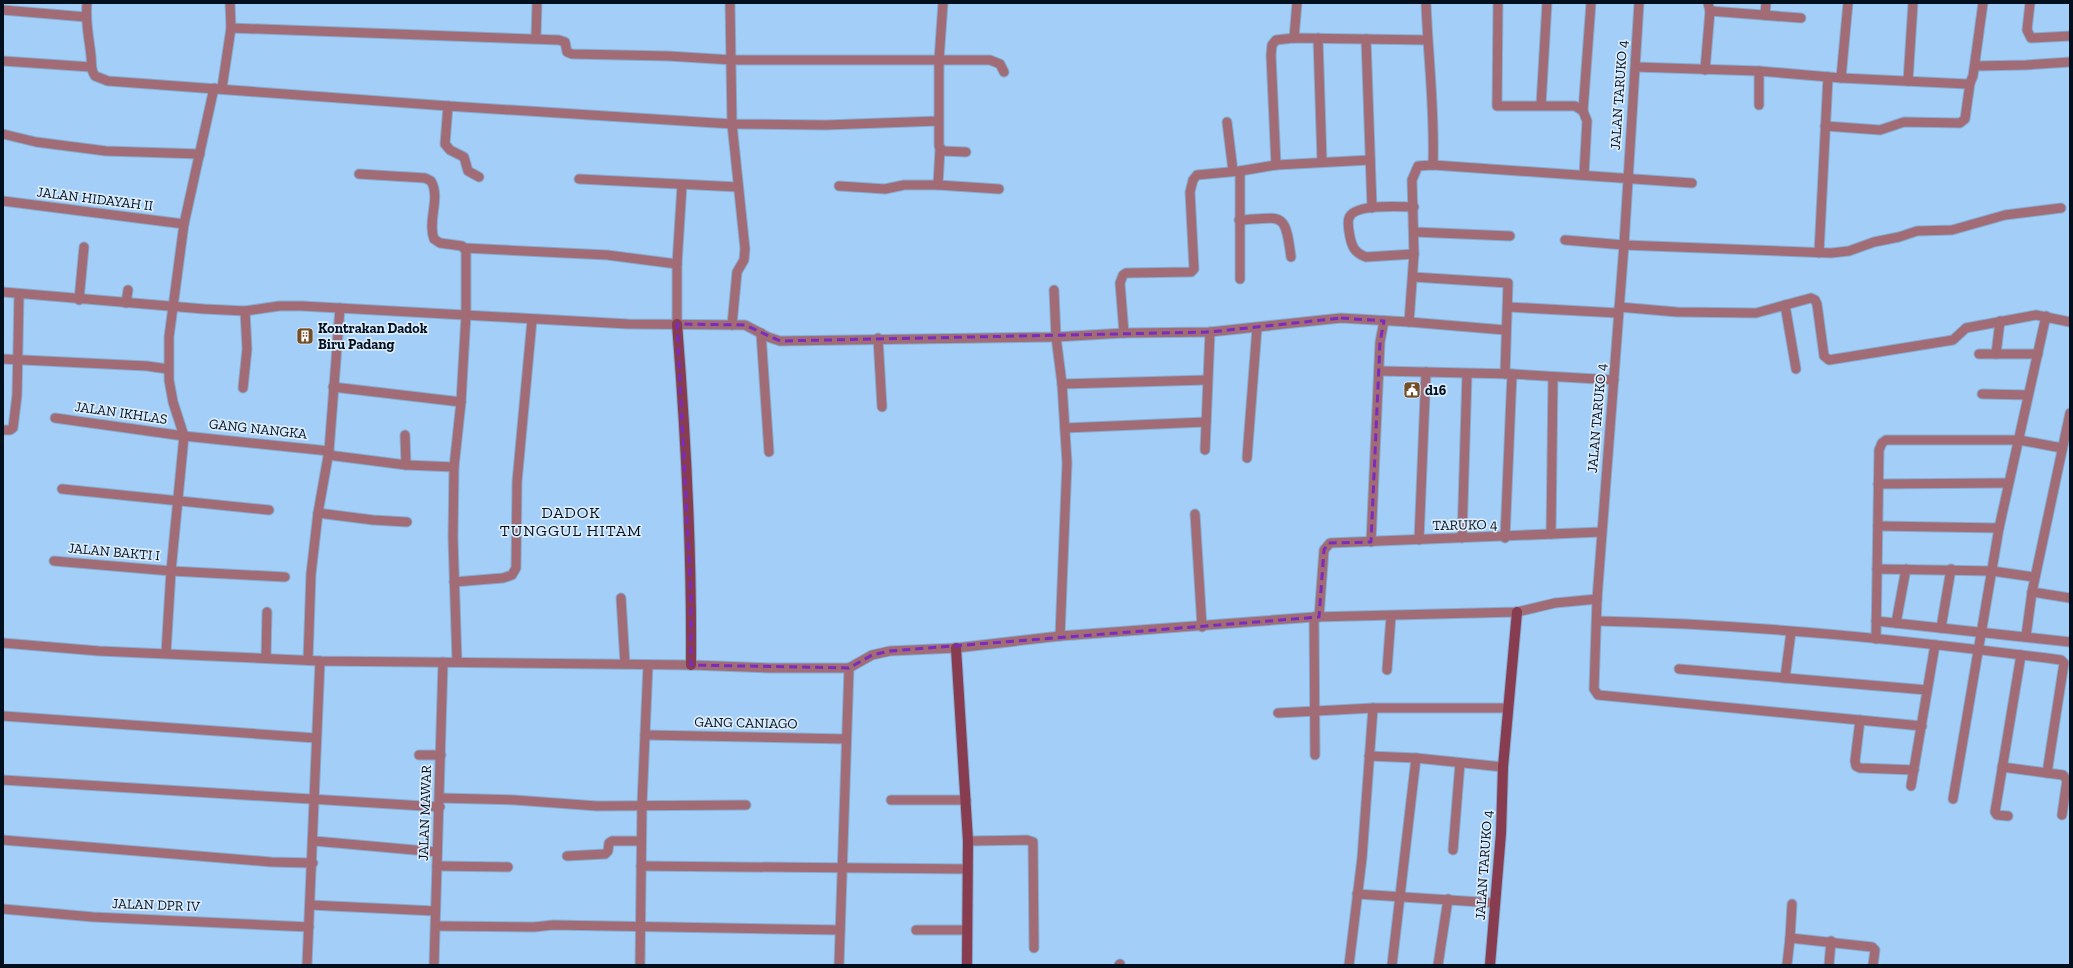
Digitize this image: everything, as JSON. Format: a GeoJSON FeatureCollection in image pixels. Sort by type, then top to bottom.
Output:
{"type":"FeatureCollection","features":[{"type":"Feature","properties":{"kind":"street"},"geometry":{"type":"LineString","coordinates":[[87,3],[86,17],[91,67],[96,76],[108,81],[448,106],[732,124],[826,125],[938,121]]}},
{"type":"Feature","properties":{"kind":"street"},"geometry":{"type":"LineString","coordinates":[[166,653],[171,571],[184,436],[172,402],[168,369],[172,307],[184,224],[200,154],[218,88],[230,28],[230,3]]}},
{"type":"Feature","properties":{"kind":"street"},"geometry":{"type":"LineString","coordinates":[[536,38],[537,3]]}},
{"type":"Feature","properties":{"kind":"street"},"geometry":{"type":"LineString","coordinates":[[730,3],[732,124],[745,249],[744,260],[737,272],[732,325]]}},
{"type":"Feature","properties":{"kind":"street"},"geometry":{"type":"LineString","coordinates":[[938,185],[940,149],[938,121],[939,60],[944,3]]}},
{"type":"Feature","properties":{"kind":"street"},"geometry":{"type":"LineString","coordinates":[[1294,38],[1297,3]]}},
{"type":"Feature","properties":{"kind":"street"},"geometry":{"type":"LineString","coordinates":[[1426,3],[1433,107],[1433,165]]}},
{"type":"Feature","properties":{"kind":"street"},"geometry":{"type":"LineString","coordinates":[[1498,3],[1497,106],[1575,106],[1583,111]]}},
{"type":"Feature","properties":{"kind":"street"},"geometry":{"type":"LineString","coordinates":[[1541,105],[1546,3]]}},
{"type":"Feature","properties":{"kind":"street"},"geometry":{"type":"LineString","coordinates":[[1584,175],[1587,121],[1583,111],[1591,3]]}},
{"type":"Feature","properties":{"kind":"street","name":"JALAN TARUKO 4"},"geometry":{"type":"LineString","coordinates":[[1639,3],[1624,246],[1597,599],[1594,689],[1598,696],[1860,720]]}},
{"type":"Feature","properties":{"kind":"street"},"geometry":{"type":"LineString","coordinates":[[1765,15],[1766,3]]}},
{"type":"Feature","properties":{"kind":"street"},"geometry":{"type":"LineString","coordinates":[[1841,78],[1848,3]]}},
{"type":"Feature","properties":{"kind":"street"},"geometry":{"type":"LineString","coordinates":[[1908,81],[1913,3]]}},
{"type":"Feature","properties":{"kind":"street"},"geometry":{"type":"LineString","coordinates":[[1825,126],[1880,130],[1904,122],[1960,123],[1965,119],[1970,83],[1975,66],[1983,3]]}},
{"type":"Feature","properties":{"kind":"street"},"geometry":{"type":"LineString","coordinates":[[2030,3],[2026,30],[2032,38],[2070,36]]}},
{"type":"Feature","properties":{"kind":"street"},"geometry":{"type":"LineString","coordinates":[[1704,70],[1709,7],[1765,15],[1800,18]]}},
{"type":"Feature","properties":{"kind":"street"},"geometry":{"type":"LineString","coordinates":[[3,10],[86,17]]}},
{"type":"Feature","properties":{"kind":"street"},"geometry":{"type":"LineString","coordinates":[[230,28],[474,38],[536,38],[562,40],[565,42],[567,52],[570,54],[668,56],[732,60],[993,61],[1000,64],[1004,72]]}},
{"type":"Feature","properties":{"kind":"street"},"geometry":{"type":"LineString","coordinates":[[1318,38],[1322,162]]}},
{"type":"Feature","properties":{"kind":"street"},"geometry":{"type":"LineString","coordinates":[[1276,165],[1272,45],[1278,39],[1318,38],[1428,40]]}},
{"type":"Feature","properties":{"kind":"street"},"geometry":{"type":"LineString","coordinates":[[1366,39],[1372,208]]}},
{"type":"Feature","properties":{"kind":"street"},"geometry":{"type":"LineString","coordinates":[[3,61],[91,67]]}},
{"type":"Feature","properties":{"kind":"street"},"geometry":{"type":"LineString","coordinates":[[1975,66],[2026,66],[2070,62]]}},
{"type":"Feature","properties":{"kind":"street"},"geometry":{"type":"LineString","coordinates":[[1636,67],[1759,71],[1956,85],[1970,83]]}},
{"type":"Feature","properties":{"kind":"street"},"geometry":{"type":"LineString","coordinates":[[1759,71],[1759,106]]}},
{"type":"Feature","properties":{"kind":"street"},"geometry":{"type":"LineString","coordinates":[[1819,253],[1828,77]]}},
{"type":"Feature","properties":{"kind":"street"},"geometry":{"type":"LineString","coordinates":[[448,106],[445,144],[450,150],[464,157],[468,171],[479,177]]}},
{"type":"Feature","properties":{"kind":"street"},"geometry":{"type":"LineString","coordinates":[[1227,122],[1237,171],[1240,279]]}},
{"type":"Feature","properties":{"kind":"street"},"geometry":{"type":"LineString","coordinates":[[3,134],[36,142],[106,151],[200,154]]}},
{"type":"Feature","properties":{"kind":"street"},"geometry":{"type":"LineString","coordinates":[[940,149],[943,151],[966,152]]}},
{"type":"Feature","properties":{"kind":"street"},"geometry":{"type":"LineString","coordinates":[[1124,332],[1121,278],[1126,273],[1193,271],[1195,267],[1190,192],[1193,180],[1200,174],[1237,171],[1276,165],[1370,160]]}},
{"type":"Feature","properties":{"kind":"street"},"geometry":{"type":"LineString","coordinates":[[1409,322],[1414,254],[1414,207],[1412,180],[1415,170],[1420,165],[1692,183]]}},
{"type":"Feature","properties":{"kind":"street"},"geometry":{"type":"LineString","coordinates":[[358,174],[424,178],[431,181],[434,190],[432,230],[434,239],[440,243],[462,246],[464,248],[607,255],[678,264]]}},
{"type":"Feature","properties":{"kind":"street"},"geometry":{"type":"LineString","coordinates":[[579,179],[738,187]]}},
{"type":"Feature","properties":{"kind":"street"},"geometry":{"type":"LineString","coordinates":[[682,185],[677,324],[682,391],[691,596],[691,665]]}},
{"type":"Feature","properties":{"kind":"street"},"geometry":{"type":"LineString","coordinates":[[839,186],[885,189],[904,185],[938,185],[999,189]]}},
{"type":"Feature","properties":{"kind":"street","name":"JALAN HIDAYAH II"},"geometry":{"type":"LineString","coordinates":[[3,201],[184,224]]}},
{"type":"Feature","properties":{"kind":"street"},"geometry":{"type":"LineString","coordinates":[[1414,207],[1360,209],[1355,211],[1348,219],[1352,246],[1357,253],[1366,257],[1414,254]]}},
{"type":"Feature","properties":{"kind":"street"},"geometry":{"type":"LineString","coordinates":[[1565,240],[1624,246],[1819,253],[1849,251],[1874,242],[1899,237],[1917,231],[1952,230],[2005,216],[2061,208]]}},
{"type":"Feature","properties":{"kind":"street"},"geometry":{"type":"LineString","coordinates":[[1239,220],[1276,218],[1283,222],[1288,230],[1291,257]]}},
{"type":"Feature","properties":{"kind":"street"},"geometry":{"type":"LineString","coordinates":[[1414,232],[1510,236]]}},
{"type":"Feature","properties":{"kind":"street"},"geometry":{"type":"LineString","coordinates":[[79,300],[84,247]]}},
{"type":"Feature","properties":{"kind":"street"},"geometry":{"type":"LineString","coordinates":[[457,662],[454,582],[454,467],[461,402],[466,315],[466,258],[464,248]]}},
{"type":"Feature","properties":{"kind":"street"},"geometry":{"type":"LineString","coordinates":[[1413,277],[1508,283],[1508,308],[1505,330],[1508,374],[1505,538]]}},
{"type":"Feature","properties":{"kind":"street"},"geometry":{"type":"LineString","coordinates":[[126,303],[128,290]]}},
{"type":"Feature","properties":{"kind":"street"},"geometry":{"type":"LineString","coordinates":[[1054,290],[1056,337],[1062,384],[1065,428],[1066,485],[1060,636]]}},
{"type":"Feature","properties":{"kind":"street"},"geometry":{"type":"LineString","coordinates":[[3,292],[19,295],[172,307],[245,310],[279,306],[340,308],[532,320],[628,324],[750,326],[761,333],[780,341],[878,338],[1056,337],[1124,332],[1210,332],[1341,318],[1505,330]]}},
{"type":"Feature","properties":{"kind":"street"},"geometry":{"type":"LineString","coordinates":[[3,430],[10,430],[13,426],[17,396],[19,295]]}},
{"type":"Feature","properties":{"kind":"street"},"geometry":{"type":"LineString","coordinates":[[1508,308],[1756,313],[1809,297],[1815,300],[1824,356],[1829,360],[1953,340],[1966,328],[2036,315],[2070,322]]}},
{"type":"Feature","properties":{"kind":"street"},"geometry":{"type":"LineString","coordinates":[[1785,305],[1796,369]]}},
{"type":"Feature","properties":{"kind":"street"},"geometry":{"type":"LineString","coordinates":[[308,660],[311,574],[318,513],[328,453],[340,308]]}},
{"type":"Feature","properties":{"kind":"street"},"geometry":{"type":"LineString","coordinates":[[243,388],[247,349],[245,310]]}},
{"type":"Feature","properties":{"kind":"street"},"geometry":{"type":"LineString","coordinates":[[1953,799],[1979,650],[1998,528],[2046,316]]}},
{"type":"Feature","properties":{"kind":"street"},"geometry":{"type":"LineString","coordinates":[[454,582],[503,578],[512,575],[516,568],[517,482],[532,320]]}},
{"type":"Feature","properties":{"kind":"street"},"geometry":{"type":"LineString","coordinates":[[1372,542],[1380,342],[1384,320]]}},
{"type":"Feature","properties":{"kind":"street"},"geometry":{"type":"LineString","coordinates":[[1996,354],[2000,321]]}},
{"type":"Feature","properties":{"kind":"street"},"geometry":{"type":"LineString","coordinates":[[1247,458],[1256,328]]}},
{"type":"Feature","properties":{"kind":"street"},"geometry":{"type":"LineString","coordinates":[[1205,450],[1210,332]]}},
{"type":"Feature","properties":{"kind":"street"},"geometry":{"type":"LineString","coordinates":[[761,333],[769,452]]}},
{"type":"Feature","properties":{"kind":"street"},"geometry":{"type":"LineString","coordinates":[[878,338],[882,407]]}},
{"type":"Feature","properties":{"kind":"street"},"geometry":{"type":"LineString","coordinates":[[1979,354],[2038,354]]}},
{"type":"Feature","properties":{"kind":"street"},"geometry":{"type":"LineString","coordinates":[[3,359],[140,366],[168,369]]}},
{"type":"Feature","properties":{"kind":"street"},"geometry":{"type":"LineString","coordinates":[[1379,371],[1508,374],[1614,380]]}},
{"type":"Feature","properties":{"kind":"street"},"geometry":{"type":"LineString","coordinates":[[1419,540],[1426,372]]}},
{"type":"Feature","properties":{"kind":"street"},"geometry":{"type":"LineString","coordinates":[[1462,538],[1467,374]]}},
{"type":"Feature","properties":{"kind":"street"},"geometry":{"type":"LineString","coordinates":[[1551,534],[1553,377]]}},
{"type":"Feature","properties":{"kind":"street"},"geometry":{"type":"LineString","coordinates":[[1062,384],[1207,380]]}},
{"type":"Feature","properties":{"kind":"street"},"geometry":{"type":"LineString","coordinates":[[333,387],[461,402]]}},
{"type":"Feature","properties":{"kind":"street"},"geometry":{"type":"LineString","coordinates":[[1982,394],[2028,395]]}},
{"type":"Feature","properties":{"kind":"street"},"geometry":{"type":"LineString","coordinates":[[2026,636],[2034,577],[2070,413]]}},
{"type":"Feature","properties":{"kind":"street","name":"JALAN IKHLAS"},"geometry":{"type":"LineString","coordinates":[[55,418],[184,436]]}},
{"type":"Feature","properties":{"kind":"street"},"geometry":{"type":"LineString","coordinates":[[1065,428],[1206,422]]}},
{"type":"Feature","properties":{"kind":"street"},"geometry":{"type":"LineString","coordinates":[[405,435],[406,465]]}},
{"type":"Feature","properties":{"kind":"street","name":"GANG NANGKA"},"geometry":{"type":"LineString","coordinates":[[184,436],[328,453],[406,465],[454,467]]}},
{"type":"Feature","properties":{"kind":"street"},"geometry":{"type":"LineString","coordinates":[[1876,639],[1879,450],[1882,443],[1886,440],[2019,440],[2062,448]]}},
{"type":"Feature","properties":{"kind":"street"},"geometry":{"type":"LineString","coordinates":[[1878,484],[2008,483]]}},
{"type":"Feature","properties":{"kind":"street"},"geometry":{"type":"LineString","coordinates":[[62,489],[269,510]]}},
{"type":"Feature","properties":{"kind":"street"},"geometry":{"type":"LineString","coordinates":[[318,513],[373,520],[407,522]]}},
{"type":"Feature","properties":{"kind":"street"},"geometry":{"type":"LineString","coordinates":[[1195,514],[1202,627]]}},
{"type":"Feature","properties":{"kind":"street"},"geometry":{"type":"LineString","coordinates":[[1878,526],[1998,528]]}},
{"type":"Feature","properties":{"kind":"street","name":"TARUKO 4"},"geometry":{"type":"LineString","coordinates":[[1317,617],[1324,550],[1330,543],[1462,538],[1505,538],[1602,532]]}},
{"type":"Feature","properties":{"kind":"street","name":"JALAN BAKTI I"},"geometry":{"type":"LineString","coordinates":[[54,561],[171,571],[286,577]]}},
{"type":"Feature","properties":{"kind":"street"},"geometry":{"type":"LineString","coordinates":[[1877,569],[1951,569],[1992,571],[2034,577]]}},
{"type":"Feature","properties":{"kind":"street"},"geometry":{"type":"LineString","coordinates":[[1896,623],[1906,569]]}},
{"type":"Feature","properties":{"kind":"street"},"geometry":{"type":"LineString","coordinates":[[1941,628],[1951,569]]}},
{"type":"Feature","properties":{"kind":"street"},"geometry":{"type":"LineString","coordinates":[[2032,592],[2070,598]]}},
{"type":"Feature","properties":{"kind":"street"},"geometry":{"type":"LineString","coordinates":[[622,598],[625,664]]}},
{"type":"Feature","properties":{"kind":"street"},"geometry":{"type":"LineString","coordinates":[[3,643],[70,649],[320,661],[849,668],[872,655],[890,651],[956,648],[1060,636],[1202,627],[1317,617],[1517,612],[1555,603],[1597,599]]}},
{"type":"Feature","properties":{"kind":"street"},"geometry":{"type":"LineString","coordinates":[[266,658],[267,612]]}},
{"type":"Feature","properties":{"kind":"street","name":"JALAN TARUKO 4"},"geometry":{"type":"LineString","coordinates":[[1490,965],[1503,767],[1517,612]]}},
{"type":"Feature","properties":{"kind":"street"},"geometry":{"type":"LineString","coordinates":[[1387,670],[1391,616]]}},
{"type":"Feature","properties":{"kind":"street"},"geometry":{"type":"LineString","coordinates":[[1315,755],[1317,617]]}},
{"type":"Feature","properties":{"kind":"street"},"geometry":{"type":"LineString","coordinates":[[1597,621],[1658,622],[1876,639],[2061,660],[2064,663],[2047,773]]}},
{"type":"Feature","properties":{"kind":"street"},"geometry":{"type":"LineString","coordinates":[[1876,621],[1982,631],[2070,642]]}},
{"type":"Feature","properties":{"kind":"street"},"geometry":{"type":"LineString","coordinates":[[1785,678],[1791,632]]}},
{"type":"Feature","properties":{"kind":"street"},"geometry":{"type":"LineString","coordinates":[[1911,786],[1934,645]]}},
{"type":"Feature","properties":{"kind":"street"},"geometry":{"type":"LineString","coordinates":[[956,648],[968,841],[966,930],[967,965]]}},
{"type":"Feature","properties":{"kind":"street"},"geometry":{"type":"LineString","coordinates":[[2008,816],[1997,815],[1995,812],[2021,655]]}},
{"type":"Feature","properties":{"kind":"street"},"geometry":{"type":"LineString","coordinates":[[307,965],[314,841],[315,738],[320,661]]}},
{"type":"Feature","properties":{"kind":"street","name":"JALAN MAWAR"},"geometry":{"type":"LineString","coordinates":[[434,965],[443,662]]}},
{"type":"Feature","properties":{"kind":"street"},"geometry":{"type":"LineString","coordinates":[[640,965],[641,841],[648,665]]}},
{"type":"Feature","properties":{"kind":"street"},"geometry":{"type":"LineString","coordinates":[[839,965],[849,668]]}},
{"type":"Feature","properties":{"kind":"street"},"geometry":{"type":"LineString","coordinates":[[1679,669],[1927,690]]}},
{"type":"Feature","properties":{"kind":"street"},"geometry":{"type":"LineString","coordinates":[[1349,965],[1362,858],[1373,708]]}},
{"type":"Feature","properties":{"kind":"street"},"geometry":{"type":"LineString","coordinates":[[1278,713],[1316,709],[1508,708]]}},
{"type":"Feature","properties":{"kind":"street"},"geometry":{"type":"LineString","coordinates":[[3,716],[315,738]]}},
{"type":"Feature","properties":{"kind":"street"},"geometry":{"type":"LineString","coordinates":[[1914,770],[1860,768],[1856,766],[1855,761],[1860,720],[1922,726]]}},
{"type":"Feature","properties":{"kind":"street","name":"GANG CANIAGO"},"geometry":{"type":"LineString","coordinates":[[645,735],[846,740]]}},
{"type":"Feature","properties":{"kind":"street"},"geometry":{"type":"LineString","coordinates":[[419,755],[441,755]]}},
{"type":"Feature","properties":{"kind":"street"},"geometry":{"type":"LineString","coordinates":[[1369,756],[1416,758],[1503,767]]}},
{"type":"Feature","properties":{"kind":"street"},"geometry":{"type":"LineString","coordinates":[[1392,965],[1416,758]]}},
{"type":"Feature","properties":{"kind":"street"},"geometry":{"type":"LineString","coordinates":[[1453,850],[1460,763]]}},
{"type":"Feature","properties":{"kind":"street"},"geometry":{"type":"LineString","coordinates":[[2002,768],[2063,775],[2067,780],[2062,815]]}},
{"type":"Feature","properties":{"kind":"street"},"geometry":{"type":"LineString","coordinates":[[3,780],[315,800],[440,802],[515,800],[597,806],[642,804],[746,805]]}},
{"type":"Feature","properties":{"kind":"street"},"geometry":{"type":"LineString","coordinates":[[891,800],[966,800]]}},
{"type":"Feature","properties":{"kind":"street"},"geometry":{"type":"LineString","coordinates":[[3,840],[271,862],[313,863]]}},
{"type":"Feature","properties":{"kind":"street"},"geometry":{"type":"LineString","coordinates":[[968,841],[1028,840],[1032,842],[1034,948]]}},
{"type":"Feature","properties":{"kind":"street"},"geometry":{"type":"LineString","coordinates":[[314,841],[438,852]]}},
{"type":"Feature","properties":{"kind":"street"},"geometry":{"type":"LineString","coordinates":[[567,856],[605,854],[608,852],[609,843],[612,841],[641,841]]}},
{"type":"Feature","properties":{"kind":"street"},"geometry":{"type":"LineString","coordinates":[[437,866],[508,867]]}},
{"type":"Feature","properties":{"kind":"street"},"geometry":{"type":"LineString","coordinates":[[641,866],[967,869]]}},
{"type":"Feature","properties":{"kind":"street"},"geometry":{"type":"LineString","coordinates":[[1357,894],[1495,903]]}},
{"type":"Feature","properties":{"kind":"street"},"geometry":{"type":"LineString","coordinates":[[1438,965],[1448,899]]}},
{"type":"Feature","properties":{"kind":"street"},"geometry":{"type":"LineString","coordinates":[[1788,965],[1792,904]]}},
{"type":"Feature","properties":{"kind":"street"},"geometry":{"type":"LineString","coordinates":[[310,905],[435,911]]}},
{"type":"Feature","properties":{"kind":"street","name":"JALAN DPR IV"},"geometry":{"type":"LineString","coordinates":[[3,909],[93,917],[309,927]]}},
{"type":"Feature","properties":{"kind":"street"},"geometry":{"type":"LineString","coordinates":[[436,926],[526,927],[553,925],[640,928],[840,930]]}},
{"type":"Feature","properties":{"kind":"street"},"geometry":{"type":"LineString","coordinates":[[916,930],[966,930]]}},
{"type":"Feature","properties":{"kind":"street"},"geometry":{"type":"LineString","coordinates":[[1790,938],[1831,941],[1874,948],[1873,965]]}},
{"type":"Feature","properties":{"kind":"street"},"geometry":{"type":"LineString","coordinates":[[1829,965],[1831,941]]}},
{"type":"Feature","properties":{"kind":"highlighted area"},"geometry":{"type":"Polygon","coordinates":[[[1341,318],[1384,321],[1380,342],[1371,542],[1328,543],[1324,550],[1319,617],[890,651],[872,655],[849,668],[691,665],[691,596],[677,324],[745,325],[780,341],[1210,332],[1341,318]]]}},
{"type":"Feature","properties":{"kind":"place","name":"Kontrakan Dadok Biru Padang"},"geometry":{"type":"Point","coordinates":[305,336]}},
{"type":"Feature","properties":{"kind":"place","name":"d16"},"geometry":{"type":"Point","coordinates":[1412,390]}},
{"type":"Feature","properties":{"kind":"district","name":"DADOK TUNGGUL HITAM"},"geometry":{"type":"Point","coordinates":[571,521]}}]}
